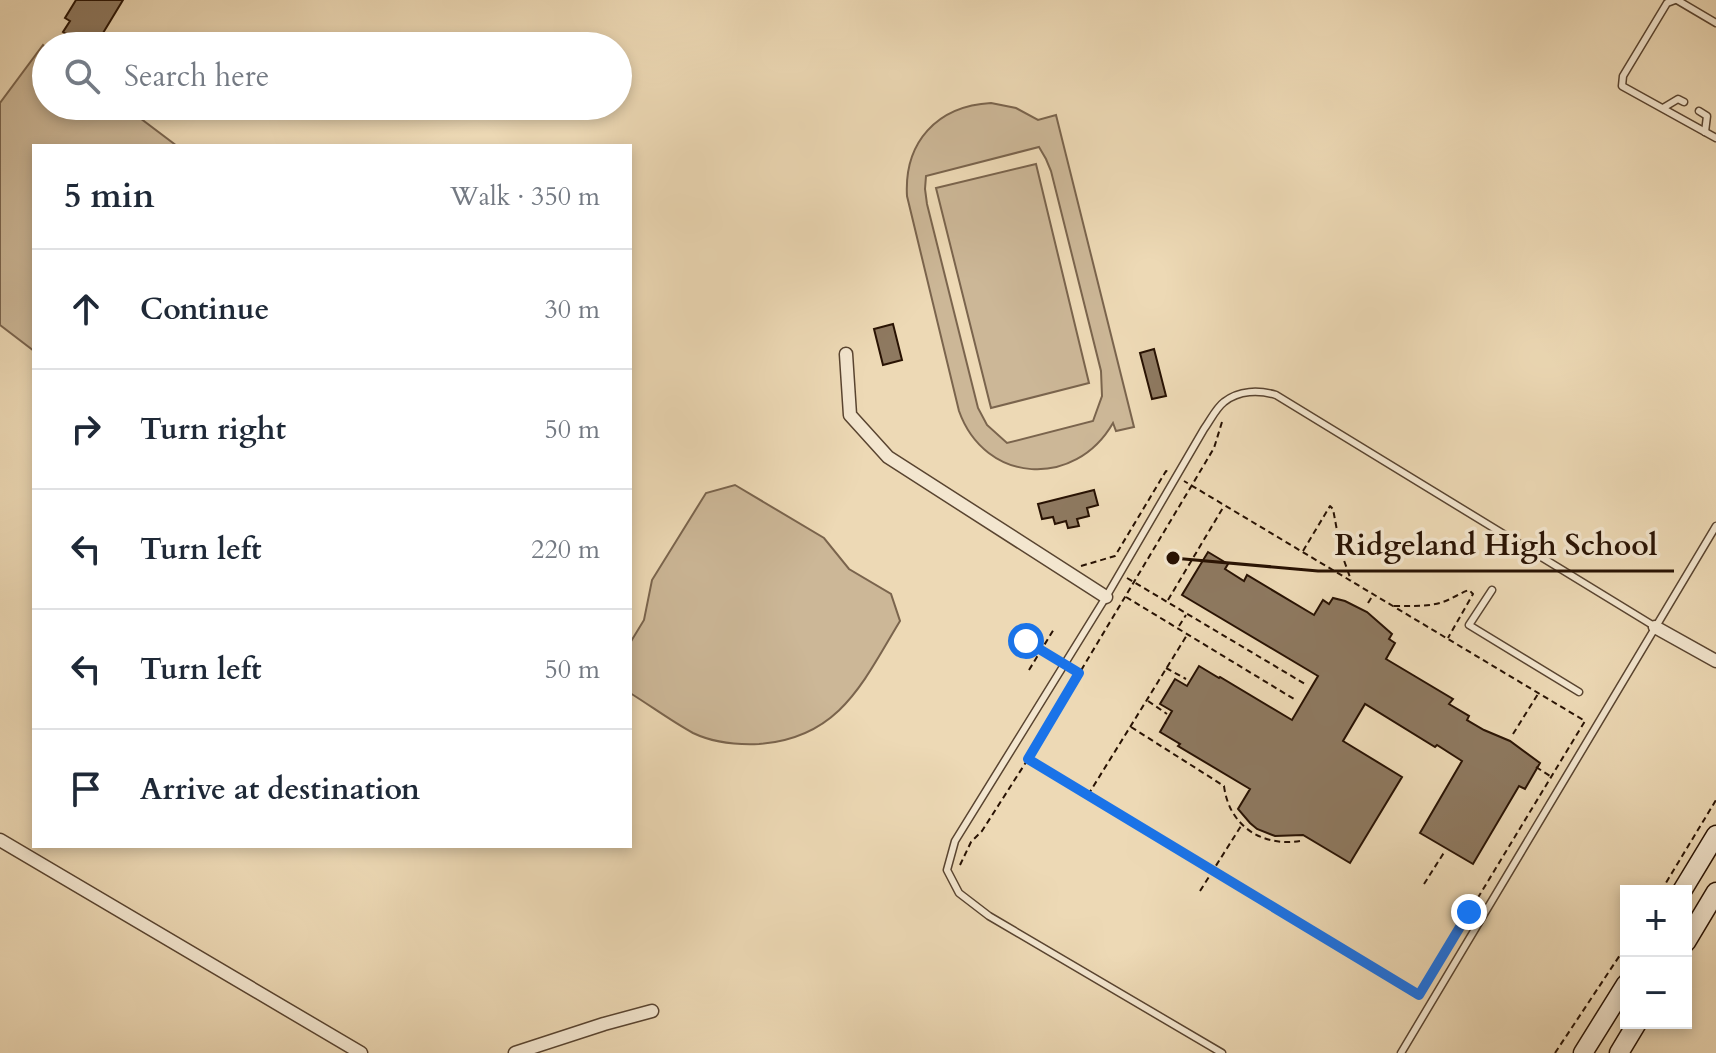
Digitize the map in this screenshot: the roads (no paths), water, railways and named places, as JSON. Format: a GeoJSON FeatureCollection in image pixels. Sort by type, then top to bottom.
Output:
{"type":"FeatureCollection","features":[{"type":"Feature","properties":{"kind":"main road"},"geometry":{"type":"LineString","coordinates":[[1686,885],[1716,835]]}},
{"type":"Feature","properties":{"kind":"main road"},"geometry":{"type":"LineString","coordinates":[[1692,932],[1716,892]]}},
{"type":"Feature","properties":{"kind":"main road"},"geometry":{"type":"LineString","coordinates":[[1583,1053],[1620,994]]}},
{"type":"Feature","properties":{"kind":"main road"},"geometry":{"type":"LineString","coordinates":[[1619,1053],[1633,1029]]}},
{"type":"Feature","properties":{"kind":"street"},"geometry":{"type":"LineString","coordinates":[[846,354],[850,415],[888,457],[1106,597]]}},
{"type":"Feature","properties":{"kind":"street"},"geometry":{"type":"LineString","coordinates":[[1655,627],[1716,661]]}},
{"type":"Feature","properties":{"kind":"street"},"geometry":{"type":"LineString","coordinates":[[0,840],[361,1053]]}},
{"type":"Feature","properties":{"kind":"street"},"geometry":{"type":"LineString","coordinates":[[515,1053],[652,1011]]}},
{"type":"Feature","properties":{"kind":"lane"},"geometry":{"type":"LineString","coordinates":[[1716,23],[1676,0],[1667,3],[1623,76],[1622,86],[1716,138]]}},
{"type":"Feature","properties":{"kind":"lane"},"geometry":{"type":"LineString","coordinates":[[1663,108],[1678,99],[1684,102]]}},
{"type":"Feature","properties":{"kind":"lane"},"geometry":{"type":"LineString","coordinates":[[1699,111],[1707,116],[1705,132]]}},
{"type":"Feature","properties":{"kind":"lane"},"geometry":{"type":"LineString","coordinates":[[1222,1053],[989,916],[959,893],[947,870],[955,841],[1222,403],[1240,394],[1263,391],[1276,395],[1655,627]]}},
{"type":"Feature","properties":{"kind":"lane"},"geometry":{"type":"LineString","coordinates":[[1401,1053],[1716,526]]}},
{"type":"Feature","properties":{"kind":"lane"},"geometry":{"type":"LineString","coordinates":[[1492,590],[1469,625],[1579,692]]}},
{"type":"Feature","properties":{"kind":"place","name":"Ridgeland High School"},"geometry":{"type":"Point","coordinates":[1173,558]}}]}
